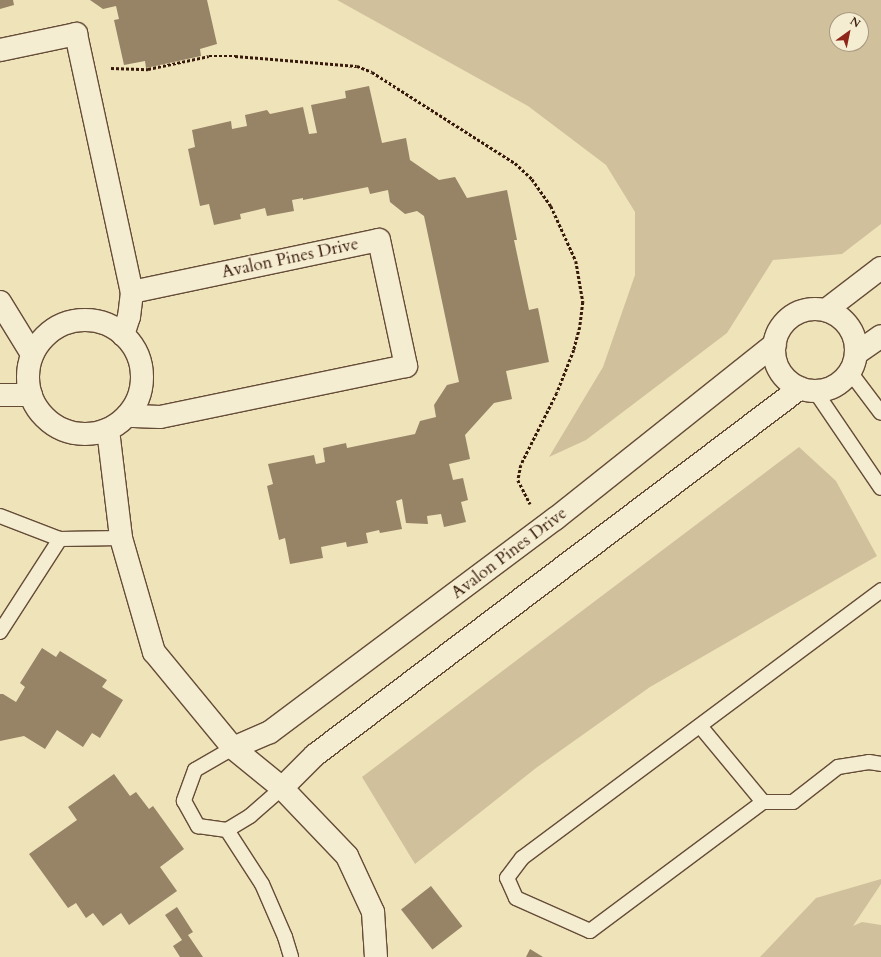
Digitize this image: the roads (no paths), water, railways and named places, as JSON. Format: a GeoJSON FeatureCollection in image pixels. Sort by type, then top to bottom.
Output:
{"type":"FeatureCollection","features":[{"type":"Feature","properties":{"kind":"street"},"geometry":{"type":"LineString","coordinates":[[0,50],[76,34],[132,292],[129,317],[124,335]]}},
{"type":"Feature","properties":{"kind":"street","name":"Avalon Pines Drive"},"geometry":{"type":"LineString","coordinates":[[127,416],[160,417],[406,366],[379,240],[132,292]]}},
{"type":"Feature","properties":{"kind":"street"},"geometry":{"type":"LineString","coordinates":[[853,363],[855,339],[849,327],[839,316],[826,310],[881,268]]}},
{"type":"Feature","properties":{"kind":"street"},"geometry":{"type":"LineString","coordinates":[[0,302],[32,354]]}},
{"type":"Feature","properties":{"kind":"street","name":"Avalon Pines Drive"},"geometry":{"type":"LineString","coordinates":[[807,389],[786,379],[779,369],[775,357],[775,344],[779,331],[787,320],[799,312],[812,309],[826,310]]}},
{"type":"Feature","properties":{"kind":"street"},"geometry":{"type":"LineString","coordinates":[[91,320],[108,325],[124,335],[135,348],[141,365],[142,384],[137,401],[127,416],[108,430],[90,434],[71,433],[53,425],[39,412],[30,396],[27,375],[32,354],[42,339],[56,328],[72,321],[91,320]]}},
{"type":"Feature","properties":{"kind":"street"},"geometry":{"type":"LineString","coordinates":[[282,788],[315,756],[807,389],[822,391],[835,386],[845,379],[853,363],[881,336]]}},
{"type":"Feature","properties":{"kind":"street","name":"Avalon Pines Drive"},"geometry":{"type":"LineString","coordinates":[[233,748],[270,732],[555,519],[775,344]]}},
{"type":"Feature","properties":{"kind":"street"},"geometry":{"type":"LineString","coordinates":[[0,395],[30,396]]}},
{"type":"Feature","properties":{"kind":"street"},"geometry":{"type":"LineString","coordinates":[[108,430],[121,538],[154,652],[233,748],[282,788],[347,856],[373,912],[376,957]]}},
{"type":"Feature","properties":{"kind":"lane"},"geometry":{"type":"LineString","coordinates":[[853,363],[881,413]]}},
{"type":"Feature","properties":{"kind":"lane"},"geometry":{"type":"LineString","coordinates":[[807,389],[881,488]]}},
{"type":"Feature","properties":{"kind":"lane"},"geometry":{"type":"LineString","coordinates":[[0,516],[60,539],[121,538]]}},
{"type":"Feature","properties":{"kind":"lane"},"geometry":{"type":"LineString","coordinates":[[0,632],[60,539]]}},
{"type":"Feature","properties":{"kind":"lane"},"geometry":{"type":"LineString","coordinates":[[881,590],[522,858],[507,878],[516,898],[590,931],[763,802],[793,802],[838,767],[869,762],[881,764]]}},
{"type":"Feature","properties":{"kind":"lane"},"geometry":{"type":"LineString","coordinates":[[700,726],[763,802]]}},
{"type":"Feature","properties":{"kind":"lane"},"geometry":{"type":"LineString","coordinates":[[233,748],[195,770],[184,801],[198,826],[227,830],[250,816],[282,788]]}},
{"type":"Feature","properties":{"kind":"lane"},"geometry":{"type":"LineString","coordinates":[[227,830],[262,884],[285,937],[291,957]]}}]}
